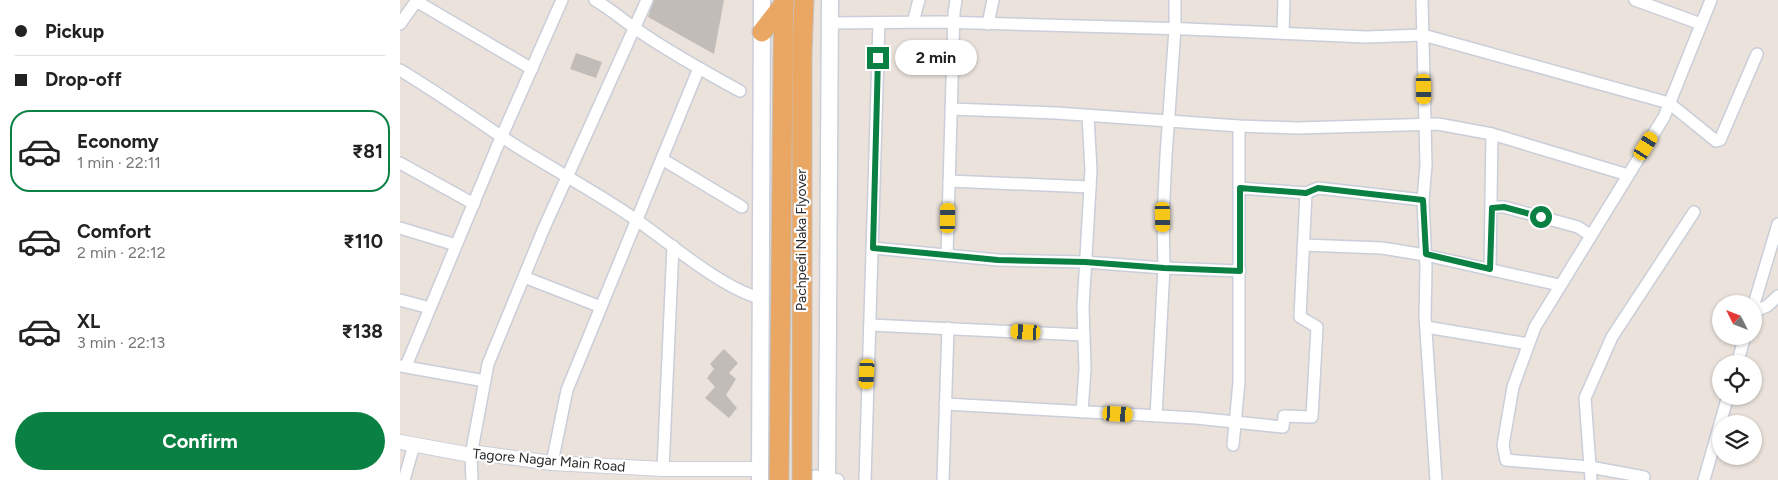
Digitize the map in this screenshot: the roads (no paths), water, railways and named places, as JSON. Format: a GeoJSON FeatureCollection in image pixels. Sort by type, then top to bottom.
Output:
{"type":"FeatureCollection","features":[{"type":"Feature","properties":{"kind":"highway","name":"Pachpedi Naka Flyover"},"geometry":{"type":"LineString","coordinates":[[804,0],[802,56],[822,479]]}},
{"type":"Feature","properties":{"kind":"highway"},"geometry":{"type":"LineString","coordinates":[[762,32],[784,2]]}},
{"type":"Feature","properties":{"kind":"highway","name":"Pachpedi Naka Flyover"},"geometry":{"type":"LineString","coordinates":[[767,475],[784,2]]}},
{"type":"Feature","properties":{"kind":"main road"},"geometry":{"type":"LineString","coordinates":[[762,0],[760,298],[767,475]]}},
{"type":"Feature","properties":{"kind":"main road"},"geometry":{"type":"LineString","coordinates":[[822,479],[830,0]]}},
{"type":"Feature","properties":{"kind":"street"},"geometry":{"type":"LineString","coordinates":[[485,381],[403,366],[430,308],[562,0]]}},
{"type":"Feature","properties":{"kind":"street"},"geometry":{"type":"LineString","coordinates":[[595,0],[636,29],[740,91]]}},
{"type":"Feature","properties":{"kind":"street"},"geometry":{"type":"LineString","coordinates":[[472,480],[472,455],[488,364],[567,177],[636,29],[647,0]]}},
{"type":"Feature","properties":{"kind":"street"},"geometry":{"type":"LineString","coordinates":[[913,22],[919,0]]}},
{"type":"Feature","properties":{"kind":"street"},"geometry":{"type":"LineString","coordinates":[[947,255],[956,0]]}},
{"type":"Feature","properties":{"kind":"street"},"geometry":{"type":"LineString","coordinates":[[988,24],[993,0]]}},
{"type":"Feature","properties":{"kind":"street"},"geometry":{"type":"LineString","coordinates":[[1156,416],[1164,268],[1163,217],[1175,28],[1175,0]]}},
{"type":"Feature","properties":{"kind":"street"},"geometry":{"type":"LineString","coordinates":[[1283,33],[1284,0]]}},
{"type":"Feature","properties":{"kind":"street"},"geometry":{"type":"LineString","coordinates":[[1422,0],[1426,165],[1423,200],[1426,254],[1426,327],[1436,480]]}},
{"type":"Feature","properties":{"kind":"street"},"geometry":{"type":"LineString","coordinates":[[1635,0],[1701,24]]}},
{"type":"Feature","properties":{"kind":"street"},"geometry":{"type":"LineString","coordinates":[[1644,476],[1590,467],[1506,460],[1503,446],[1513,387],[1535,327],[1559,285],[1664,117],[1711,0]]}},
{"type":"Feature","properties":{"kind":"street"},"geometry":{"type":"LineString","coordinates":[[400,24],[416,1],[532,69]]}},
{"type":"Feature","properties":{"kind":"street"},"geometry":{"type":"LineString","coordinates":[[830,23],[913,22],[1175,28],[1366,37],[1423,36],[1669,103],[1716,140],[1720,140],[1757,54]]}},
{"type":"Feature","properties":{"kind":"street"},"geometry":{"type":"LineString","coordinates":[[865,480],[879,23]]}},
{"type":"Feature","properties":{"kind":"street"},"geometry":{"type":"LineString","coordinates":[[552,463],[567,390],[699,68]]}},
{"type":"Feature","properties":{"kind":"street"},"geometry":{"type":"LineString","coordinates":[[400,70],[445,96],[502,137],[637,220],[746,295],[760,298]]}},
{"type":"Feature","properties":{"kind":"street"},"geometry":{"type":"LineString","coordinates":[[951,109],[1297,128],[1438,124],[1492,134],[1628,175]]}},
{"type":"Feature","properties":{"kind":"street"},"geometry":{"type":"LineString","coordinates":[[1082,412],[1085,369],[1085,262],[1090,187],[1088,116]]}},
{"type":"Feature","properties":{"kind":"street"},"geometry":{"type":"LineString","coordinates":[[1233,445],[1239,382],[1239,126]]}},
{"type":"Feature","properties":{"kind":"street"},"geometry":{"type":"LineString","coordinates":[[1490,269],[1492,134]]}},
{"type":"Feature","properties":{"kind":"street"},"geometry":{"type":"LineString","coordinates":[[662,158],[742,207]]}},
{"type":"Feature","properties":{"kind":"street"},"geometry":{"type":"LineString","coordinates":[[400,163],[474,204]]}},
{"type":"Feature","properties":{"kind":"street"},"geometry":{"type":"LineString","coordinates":[[949,181],[1090,187]]}},
{"type":"Feature","properties":{"kind":"street"},"geometry":{"type":"LineString","coordinates":[[1240,188],[1306,193],[1318,188],[1423,200]]}},
{"type":"Feature","properties":{"kind":"street"},"geometry":{"type":"LineString","coordinates":[[945,404],[1156,416],[1283,427],[1284,416],[1312,417],[1317,327],[1300,317],[1306,193]]}},
{"type":"Feature","properties":{"kind":"street"},"geometry":{"type":"LineString","coordinates":[[1492,208],[1504,207],[1578,228],[1590,235]]}},
{"type":"Feature","properties":{"kind":"street"},"geometry":{"type":"LineString","coordinates":[[1591,480],[1585,398],[1612,338],[1694,212]]}},
{"type":"Feature","properties":{"kind":"street"},"geometry":{"type":"LineString","coordinates":[[1757,295],[1778,224]]}},
{"type":"Feature","properties":{"kind":"street"},"geometry":{"type":"LineString","coordinates":[[400,228],[456,245]]}},
{"type":"Feature","properties":{"kind":"street"},"geometry":{"type":"LineString","coordinates":[[1303,245],[1382,248],[1426,254],[1559,285]]}},
{"type":"Feature","properties":{"kind":"street"},"geometry":{"type":"LineString","coordinates":[[670,472],[673,246]]}},
{"type":"Feature","properties":{"kind":"street"},"geometry":{"type":"LineString","coordinates":[[873,248],[998,260],[1085,262],[1240,271]]}},
{"type":"Feature","properties":{"kind":"street"},"geometry":{"type":"LineString","coordinates":[[524,277],[601,307]]}},
{"type":"Feature","properties":{"kind":"street"},"geometry":{"type":"LineString","coordinates":[[1762,308],[1778,296]]}},
{"type":"Feature","properties":{"kind":"street"},"geometry":{"type":"LineString","coordinates":[[400,300],[430,308]]}},
{"type":"Feature","properties":{"kind":"street"},"geometry":{"type":"LineString","coordinates":[[870,325],[1084,335]]}},
{"type":"Feature","properties":{"kind":"street"},"geometry":{"type":"LineString","coordinates":[[1426,327],[1528,344]]}},
{"type":"Feature","properties":{"kind":"street"},"geometry":{"type":"LineString","coordinates":[[943,480],[948,328]]}},
{"type":"Feature","properties":{"kind":"street"},"geometry":{"type":"LineString","coordinates":[[1704,480],[1725,405]]}},
{"type":"Feature","properties":{"kind":"street"},"geometry":{"type":"LineString","coordinates":[[404,480],[407,444]]}},
{"type":"Feature","properties":{"kind":"street","name":"Tagore Nagar Main Road"},"geometry":{"type":"LineString","coordinates":[[407,444],[472,455],[478,453],[552,463],[670,472],[767,475]]}}]}
